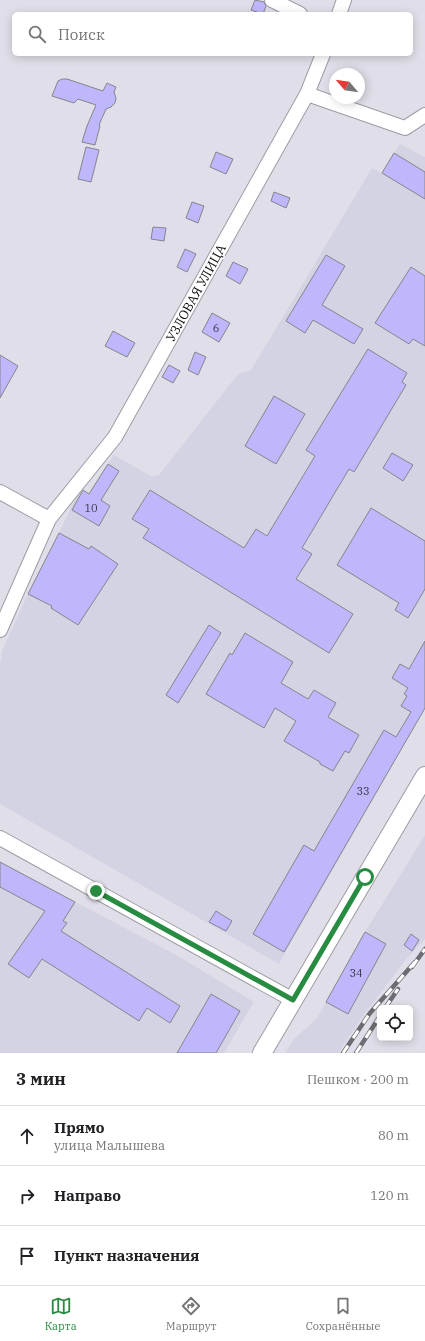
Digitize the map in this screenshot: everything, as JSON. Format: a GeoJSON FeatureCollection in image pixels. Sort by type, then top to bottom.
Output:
{"type":"FeatureCollection","features":[{"type":"Feature","properties":{"kind":"street"},"geometry":{"type":"LineString","coordinates":[[272,0],[296,12]]}},
{"type":"Feature","properties":{"kind":"street"},"geometry":{"type":"LineString","coordinates":[[340,12],[344,0]]}},
{"type":"Feature","properties":{"kind":"street","name":"УЗЛОВАЯ УЛИЦА"},"geometry":{"type":"LineString","coordinates":[[0,630],[49,519],[115,437],[307,94],[322,56]]}},
{"type":"Feature","properties":{"kind":"street"},"geometry":{"type":"LineString","coordinates":[[307,94],[405,128],[425,115]]}},
{"type":"Feature","properties":{"kind":"street"},"geometry":{"type":"LineString","coordinates":[[0,492],[49,519]]}},
{"type":"Feature","properties":{"kind":"street"},"geometry":{"type":"LineString","coordinates":[[262,1053],[425,776]]}},
{"type":"Feature","properties":{"kind":"street"},"geometry":{"type":"LineString","coordinates":[[0,838],[293,1000]]}},
{"type":"Feature","properties":{"kind":"shaded area"},"geometry":{"type":"Polygon","coordinates":[[[400,144],[425,157],[425,708],[279,964],[0,804],[1,653],[78,492],[86,497],[114,455],[151,476],[159,475],[238,374],[251,370],[372,168],[382,173],[400,144]]]}},
{"type":"Feature","properties":{"kind":"shaded area"},"geometry":{"type":"Polygon","coordinates":[[[425,835],[425,939],[408,957],[368,1009],[338,1053],[285,1053],[293,1040],[317,1018],[365,932],[425,835]]]}},
{"type":"Feature","properties":{"kind":"shaded area"},"geometry":{"type":"Polygon","coordinates":[[[0,862],[180,957],[254,1002],[224,1053],[0,1053],[0,862]]]}},
{"type":"Feature","properties":{"kind":"building"},"geometry":{"type":"Polygon","coordinates":[[[255,0],[264,2],[266,6],[264,12],[251,10],[255,0]]]}},
{"type":"Feature","properties":{"kind":"building"},"geometry":{"type":"Polygon","coordinates":[[[67,79],[103,91],[107,83],[116,87],[114,92],[116,98],[115,103],[106,109],[99,125],[95,145],[82,142],[96,105],[78,99],[74,103],[52,96],[58,81],[67,79]]]}},
{"type":"Feature","properties":{"kind":"building"},"geometry":{"type":"Polygon","coordinates":[[[86,147],[99,150],[91,182],[78,179],[86,147]]]}},
{"type":"Feature","properties":{"kind":"building"},"geometry":{"type":"Polygon","coordinates":[[[216,152],[233,159],[226,174],[210,167],[216,152]]]}},
{"type":"Feature","properties":{"kind":"building"},"geometry":{"type":"Polygon","coordinates":[[[394,153],[425,172],[425,199],[382,173],[394,153]]]}},
{"type":"Feature","properties":{"kind":"building"},"geometry":{"type":"Polygon","coordinates":[[[274,192],[290,198],[286,208],[271,201],[274,192]]]}},
{"type":"Feature","properties":{"kind":"building"},"geometry":{"type":"Polygon","coordinates":[[[192,202],[204,206],[198,223],[186,218],[192,202]]]}},
{"type":"Feature","properties":{"kind":"building"},"geometry":{"type":"Polygon","coordinates":[[[153,227],[166,228],[164,241],[151,239],[153,227]]]}},
{"type":"Feature","properties":{"kind":"building"},"geometry":{"type":"Polygon","coordinates":[[[185,249],[196,254],[187,272],[177,267],[185,249]]]}},
{"type":"Feature","properties":{"kind":"building"},"geometry":{"type":"Polygon","coordinates":[[[326,255],[345,266],[322,305],[363,329],[354,344],[313,320],[305,333],[286,321],[326,255]]]}},
{"type":"Feature","properties":{"kind":"building"},"geometry":{"type":"Polygon","coordinates":[[[233,262],[248,269],[240,284],[226,276],[233,262]]]}},
{"type":"Feature","properties":{"kind":"building"},"geometry":{"type":"Polygon","coordinates":[[[411,267],[425,276],[425,346],[413,339],[409,344],[375,323],[411,267]]]}},
{"type":"Feature","properties":{"kind":"building"},"geometry":{"type":"Polygon","coordinates":[[[212,313],[230,323],[219,342],[202,332],[212,313]]]}},
{"type":"Feature","properties":{"kind":"building"},"geometry":{"type":"Polygon","coordinates":[[[113,331],[135,343],[127,357],[105,346],[113,331]]]}},
{"type":"Feature","properties":{"kind":"building"},"geometry":{"type":"Polygon","coordinates":[[[368,349],[407,373],[402,382],[406,385],[354,472],[349,469],[302,548],[312,554],[296,579],[353,614],[329,653],[143,538],[149,529],[132,519],[150,490],[244,548],[256,529],[267,536],[315,456],[306,450],[368,349]]]}},
{"type":"Feature","properties":{"kind":"building"},"geometry":{"type":"Polygon","coordinates":[[[195,352],[206,357],[198,375],[188,370],[195,352]]]}},
{"type":"Feature","properties":{"kind":"building"},"geometry":{"type":"Polygon","coordinates":[[[0,355],[18,366],[0,398],[0,355]]]}},
{"type":"Feature","properties":{"kind":"building"},"geometry":{"type":"Polygon","coordinates":[[[169,365],[180,371],[173,383],[162,377],[169,365]]]}},
{"type":"Feature","properties":{"kind":"building"},"geometry":{"type":"Polygon","coordinates":[[[274,396],[305,414],[276,464],[245,446],[274,396]]]}},
{"type":"Feature","properties":{"kind":"building"},"geometry":{"type":"Polygon","coordinates":[[[392,453],[413,465],[403,481],[383,468],[392,453]]]}},
{"type":"Feature","properties":{"kind":"building"},"geometry":{"type":"Polygon","coordinates":[[[108,464],[119,471],[101,500],[110,506],[99,526],[72,510],[83,490],[89,494],[108,464]]]}},
{"type":"Feature","properties":{"kind":"building"},"geometry":{"type":"Polygon","coordinates":[[[371,508],[425,541],[425,589],[408,618],[395,610],[399,603],[337,565],[371,508]]]}},
{"type":"Feature","properties":{"kind":"building"},"geometry":{"type":"Polygon","coordinates":[[[59,533],[89,549],[91,546],[118,564],[78,625],[51,608],[52,606],[28,594],[59,533]]]}},
{"type":"Feature","properties":{"kind":"building"},"geometry":{"type":"Polygon","coordinates":[[[209,625],[221,633],[178,703],[166,695],[209,625]]]}},
{"type":"Feature","properties":{"kind":"building"},"geometry":{"type":"Polygon","coordinates":[[[245,633],[293,662],[281,683],[308,699],[314,690],[336,703],[328,717],[359,735],[349,753],[345,751],[333,771],[284,741],[296,721],[275,708],[264,728],[206,694],[230,653],[232,655],[245,633]]]}},
{"type":"Feature","properties":{"kind":"building"},"geometry":{"type":"Polygon","coordinates":[[[425,641],[425,708],[284,952],[253,934],[304,845],[314,851],[384,730],[396,737],[411,712],[401,706],[407,696],[404,694],[408,688],[392,678],[400,664],[409,669],[425,641]]]}},
{"type":"Feature","properties":{"kind":"building"},"geometry":{"type":"Polygon","coordinates":[[[0,862],[75,902],[63,921],[67,923],[61,931],[180,1006],[170,1023],[147,1008],[139,1021],[42,959],[29,978],[8,964],[45,911],[0,887],[0,862]]]}},
{"type":"Feature","properties":{"kind":"building"},"geometry":{"type":"Polygon","coordinates":[[[216,911],[232,921],[226,931],[209,922],[216,911]]]}},
{"type":"Feature","properties":{"kind":"building"},"geometry":{"type":"Polygon","coordinates":[[[365,932],[386,944],[348,1014],[326,1002],[365,932]]]}},
{"type":"Feature","properties":{"kind":"building"},"geometry":{"type":"Polygon","coordinates":[[[411,934],[419,940],[412,951],[404,945],[411,934]]]}},
{"type":"Feature","properties":{"kind":"building"},"geometry":{"type":"Polygon","coordinates":[[[211,994],[240,1011],[216,1053],[177,1053],[211,994]]]}},
{"type":"Feature","properties":{"kind":"railway"},"geometry":{"type":"LineString","coordinates":[[412,967],[425,949]]}},
{"type":"Feature","properties":{"kind":"railway"},"geometry":{"type":"LineString","coordinates":[[343,1053],[370,1013],[415,962]]}},
{"type":"Feature","properties":{"kind":"railway"},"geometry":{"type":"LineString","coordinates":[[387,1005],[398,989]]}},
{"type":"Feature","properties":{"kind":"railway"},"geometry":{"type":"LineString","coordinates":[[356,1053],[377,1021]]}},
{"type":"Feature","properties":{"kind":"route"},"geometry":{"type":"LineString","coordinates":[[96,891],[293,1000],[365,877]]}}]}
